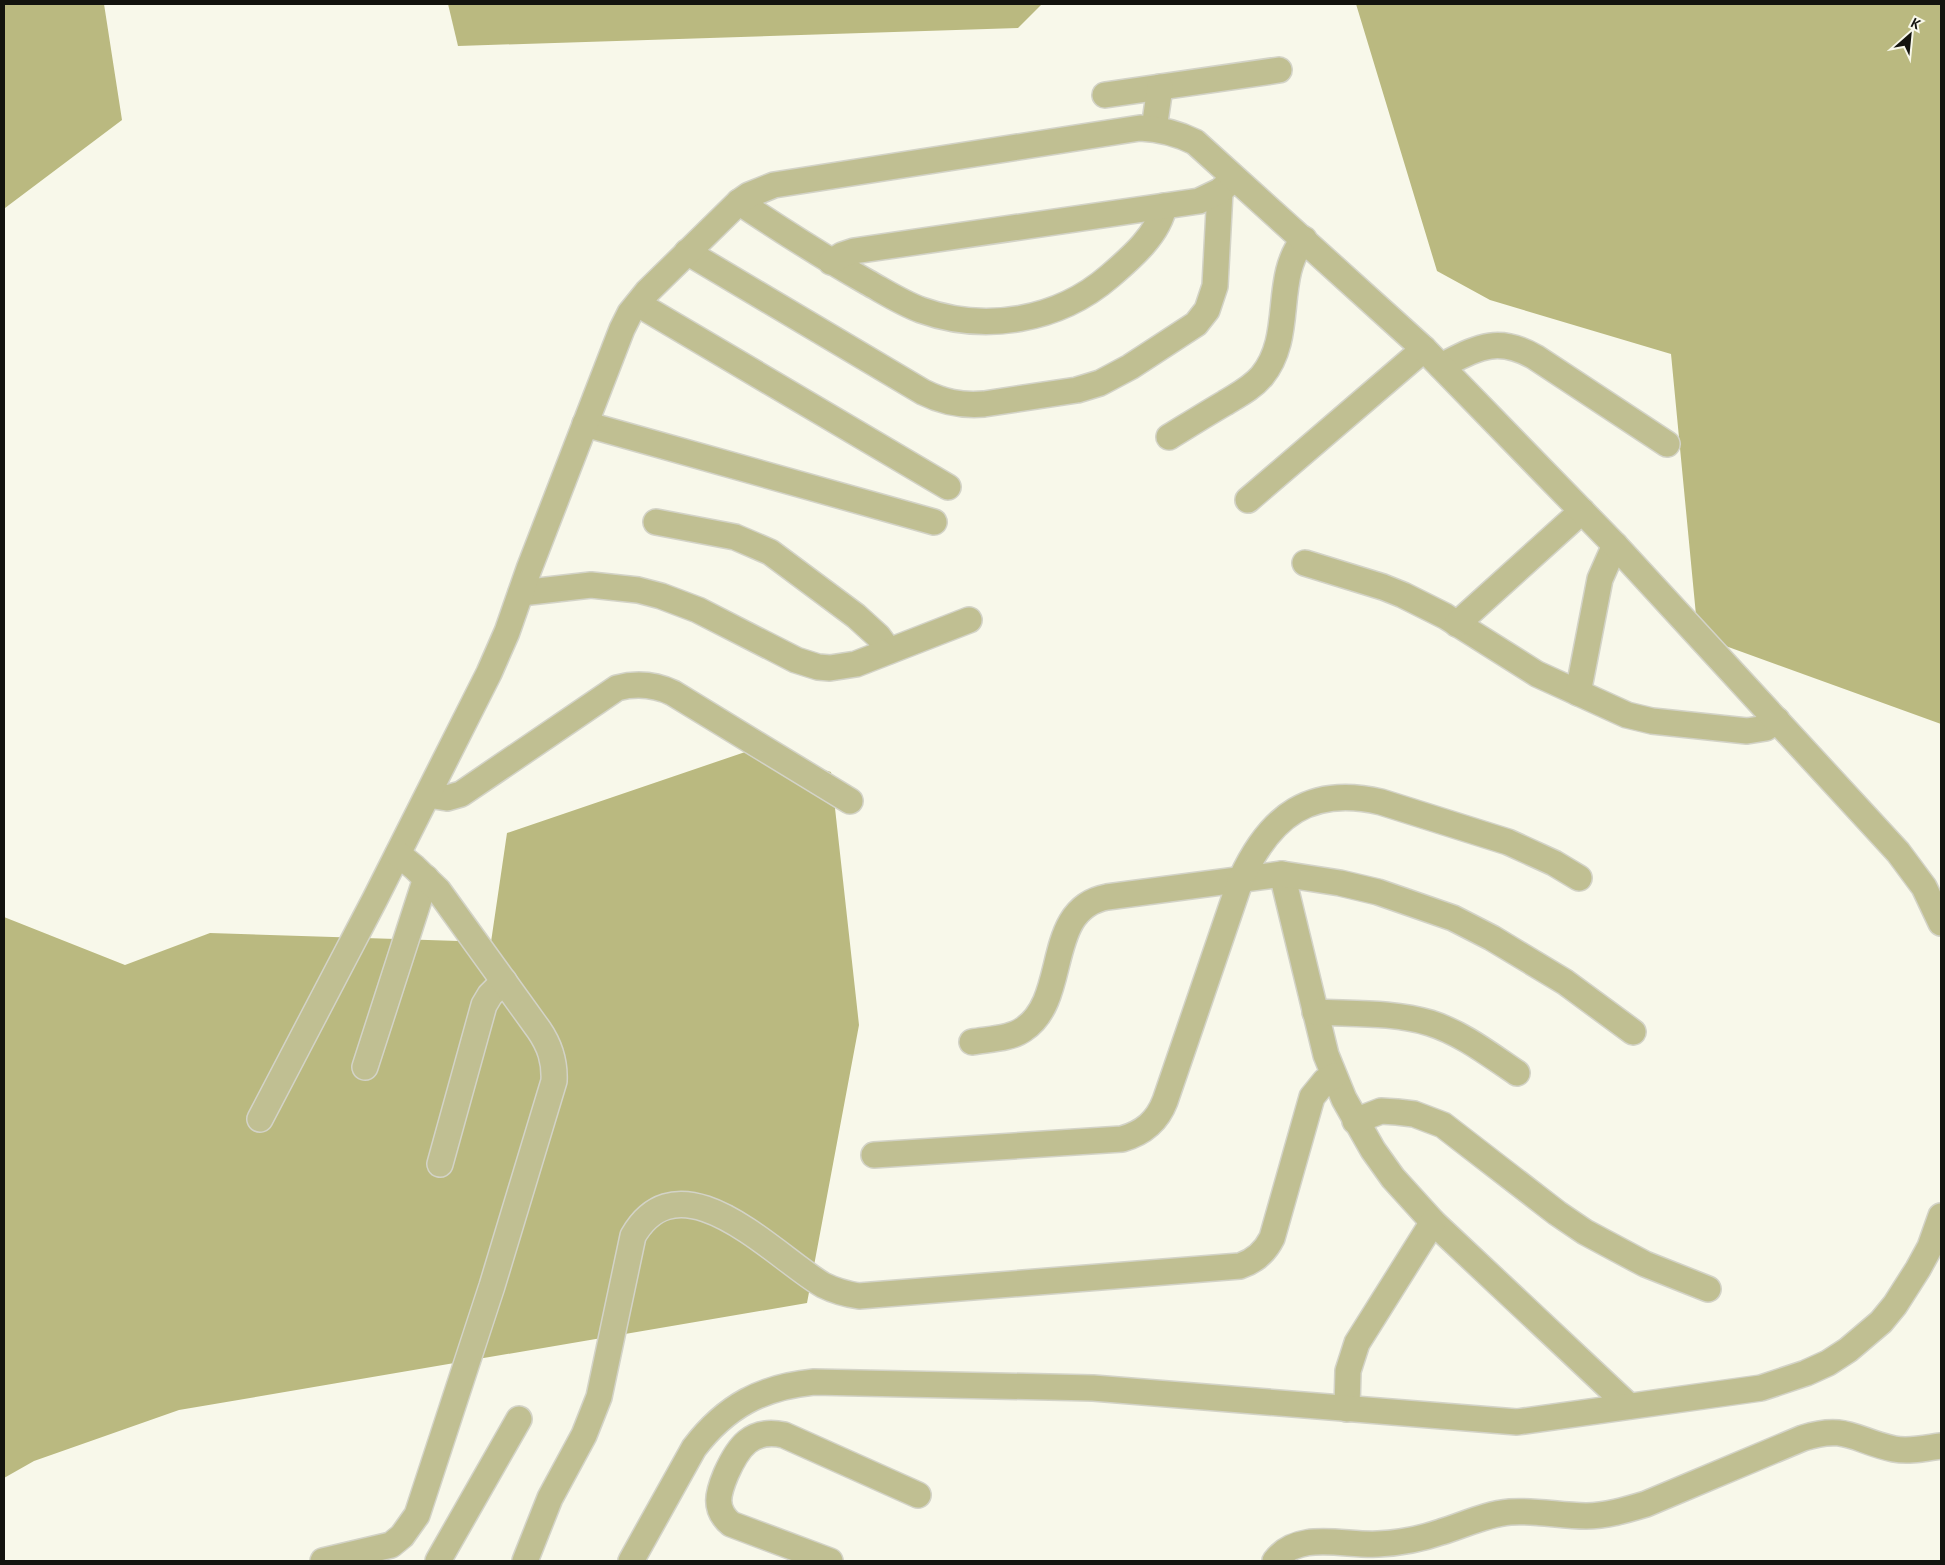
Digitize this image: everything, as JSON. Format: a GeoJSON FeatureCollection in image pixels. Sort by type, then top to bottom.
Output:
{"type":"FeatureCollection","features":[{"type":"Feature","properties":{"kind":"street"},"geometry":{"type":"LineString","coordinates":[[1106,95],[1279,70]]}},
{"type":"Feature","properties":{"kind":"street"},"geometry":{"type":"LineString","coordinates":[[1154,129],[1160,87]]}},
{"type":"Feature","properties":{"kind":"street"},"geometry":{"type":"LineString","coordinates":[[260,1119],[398,854],[489,673],[507,632],[622,329],[638,304],[687,252],[739,202],[761,189],[787,182],[1140,128],[1181,135],[1195,142],[1227,184],[1304,239],[1432,357],[1615,545],[1898,852],[1932,883],[1941,923]]}},
{"type":"Feature","properties":{"kind":"street"},"geometry":{"type":"LineString","coordinates":[[831,262],[842,255],[854,251],[1199,201],[1227,184]]}},
{"type":"Feature","properties":{"kind":"street"},"geometry":{"type":"LineString","coordinates":[[687,252],[928,395],[946,402],[984,404],[1077,390],[1100,383],[1130,367],[1196,324],[1207,310],[1215,286],[1227,184]]}},
{"type":"Feature","properties":{"kind":"street"},"geometry":{"type":"LineString","coordinates":[[739,202],[831,262],[907,304],[931,313],[956,319],[978,321],[1019,319],[1046,312],[1070,303],[1101,284],[1128,259],[1157,226],[1163,215],[1164,206]]}},
{"type":"Feature","properties":{"kind":"street"},"geometry":{"type":"LineString","coordinates":[[1169,437],[1253,385],[1269,366],[1280,336],[1288,270],[1295,252],[1304,239]]}},
{"type":"Feature","properties":{"kind":"street"},"geometry":{"type":"LineString","coordinates":[[638,304],[948,487]]}},
{"type":"Feature","properties":{"kind":"street"},"geometry":{"type":"LineString","coordinates":[[1248,500],[1432,357],[1495,345],[1516,348],[1535,358],[1667,444]]}},
{"type":"Feature","properties":{"kind":"street"},"geometry":{"type":"LineString","coordinates":[[585,424],[934,522]]}},
{"type":"Feature","properties":{"kind":"street"},"geometry":{"type":"LineString","coordinates":[[1457,624],[1582,511]]}},
{"type":"Feature","properties":{"kind":"street"},"geometry":{"type":"LineString","coordinates":[[656,522],[722,533],[759,546],[770,552],[856,616],[878,636],[889,651]]}},
{"type":"Feature","properties":{"kind":"street"},"geometry":{"type":"LineString","coordinates":[[1578,693],[1600,579],[1615,545]]}},
{"type":"Feature","properties":{"kind":"street"},"geometry":{"type":"LineString","coordinates":[[1304,563],[1383,587],[1422,604],[1537,674],[1616,711],[1652,721],[1747,731],[1766,728],[1777,720]]}},
{"type":"Feature","properties":{"kind":"street"},"geometry":{"type":"LineString","coordinates":[[521,593],[591,584],[630,589],[661,596],[698,610],[796,660],[818,667],[843,667],[968,620]]}},
{"type":"Feature","properties":{"kind":"street"},"geometry":{"type":"LineString","coordinates":[[428,795],[447,798],[461,794],[616,688],[644,684],[664,688],[673,693],[850,802]]}},
{"type":"Feature","properties":{"kind":"street"},"geometry":{"type":"LineString","coordinates":[[874,1155],[1122,1139],[1142,1131],[1150,1125],[1161,1110],[1241,879],[1249,862],[1264,839],[1299,807],[1324,799],[1351,797],[1381,802],[1487,834],[1528,851],[1579,878]]}},
{"type":"Feature","properties":{"kind":"street"},"geometry":{"type":"LineString","coordinates":[[322,1561],[391,1545],[402,1536],[422,1505],[492,1286],[554,1081],[554,1061],[546,1039],[438,890],[398,854]]}},
{"type":"Feature","properties":{"kind":"street"},"geometry":{"type":"LineString","coordinates":[[1282,874],[1320,1034],[1334,1076],[1355,1121],[1373,1150],[1393,1178],[1433,1222],[1629,1406]]}},
{"type":"Feature","properties":{"kind":"street"},"geometry":{"type":"LineString","coordinates":[[972,1042],[1017,1033],[1037,1017],[1046,1000],[1071,921],[1080,909],[1088,903],[1107,898],[1282,874],[1340,882],[1416,904],[1453,918],[1537,964],[1600,1006],[1633,1032]]}},
{"type":"Feature","properties":{"kind":"street"},"geometry":{"type":"LineString","coordinates":[[365,1067],[426,878]]}},
{"type":"Feature","properties":{"kind":"street"},"geometry":{"type":"LineString","coordinates":[[440,1164],[484,1005],[490,994],[504,981]]}},
{"type":"Feature","properties":{"kind":"street"},"geometry":{"type":"LineString","coordinates":[[1315,1012],[1394,1016],[1430,1023],[1456,1035],[1517,1072]]}},
{"type":"Feature","properties":{"kind":"street"},"geometry":{"type":"LineString","coordinates":[[524,1561],[550,1498],[592,1419],[600,1397],[633,1236],[644,1220],[651,1214],[674,1205],[697,1206],[714,1211],[731,1220],[821,1284],[839,1292],[859,1296],[1240,1266],[1261,1255],[1272,1238],[1312,1097],[1318,1088],[1334,1076]]}},
{"type":"Feature","properties":{"kind":"street"},"geometry":{"type":"LineString","coordinates":[[1355,1121],[1381,1111],[1414,1114],[1443,1125],[1557,1213],[1585,1232],[1645,1264],[1708,1289]]}},
{"type":"Feature","properties":{"kind":"street"},"geometry":{"type":"LineString","coordinates":[[631,1561],[694,1448],[705,1434],[731,1410],[762,1393],[779,1388],[814,1382],[1093,1388],[1517,1422],[1761,1388],[1806,1374],[1828,1363],[1865,1336],[1895,1305],[1908,1287],[1930,1247],[1941,1216]]}},
{"type":"Feature","properties":{"kind":"street"},"geometry":{"type":"LineString","coordinates":[[1347,1409],[1348,1371],[1357,1343],[1433,1222]]}},
{"type":"Feature","properties":{"kind":"street"},"geometry":{"type":"LineString","coordinates":[[438,1561],[519,1419]]}},
{"type":"Feature","properties":{"kind":"street"},"geometry":{"type":"LineString","coordinates":[[830,1561],[800,1556],[730,1524],[725,1519],[718,1507],[719,1492],[734,1456],[752,1438],[768,1433],[784,1435],[918,1494]]}},
{"type":"Feature","properties":{"kind":"street"},"geometry":{"type":"LineString","coordinates":[[1275,1561],[1284,1552],[1303,1543],[1360,1544],[1400,1542],[1441,1532],[1500,1513],[1525,1512],[1587,1516],[1624,1510],[1652,1501],[1803,1438],[1823,1433],[1847,1433],[1893,1448],[1908,1450],[1941,1446]]}},
{"type":"Feature","properties":{"kind":"shaded area"},"geometry":{"type":"Polygon","coordinates":[[[4,4],[104,4],[122,120],[5,208],[4,211],[4,4]]]}},
{"type":"Feature","properties":{"kind":"shaded area"},"geometry":{"type":"Polygon","coordinates":[[[448,4],[1042,4],[1018,28],[458,46],[448,4]]]}},
{"type":"Feature","properties":{"kind":"shaded area"},"geometry":{"type":"Polygon","coordinates":[[[1356,4],[1941,4],[1941,724],[1698,636],[1671,354],[1490,300],[1437,271],[1356,4]]]}},
{"type":"Feature","properties":{"kind":"shaded area"},"geometry":{"type":"Polygon","coordinates":[[[754,749],[831,772],[859,1025],[807,1303],[179,1410],[34,1461],[4,1478],[4,917],[125,965],[210,933],[491,942],[507,833],[754,749]]]}}]}
